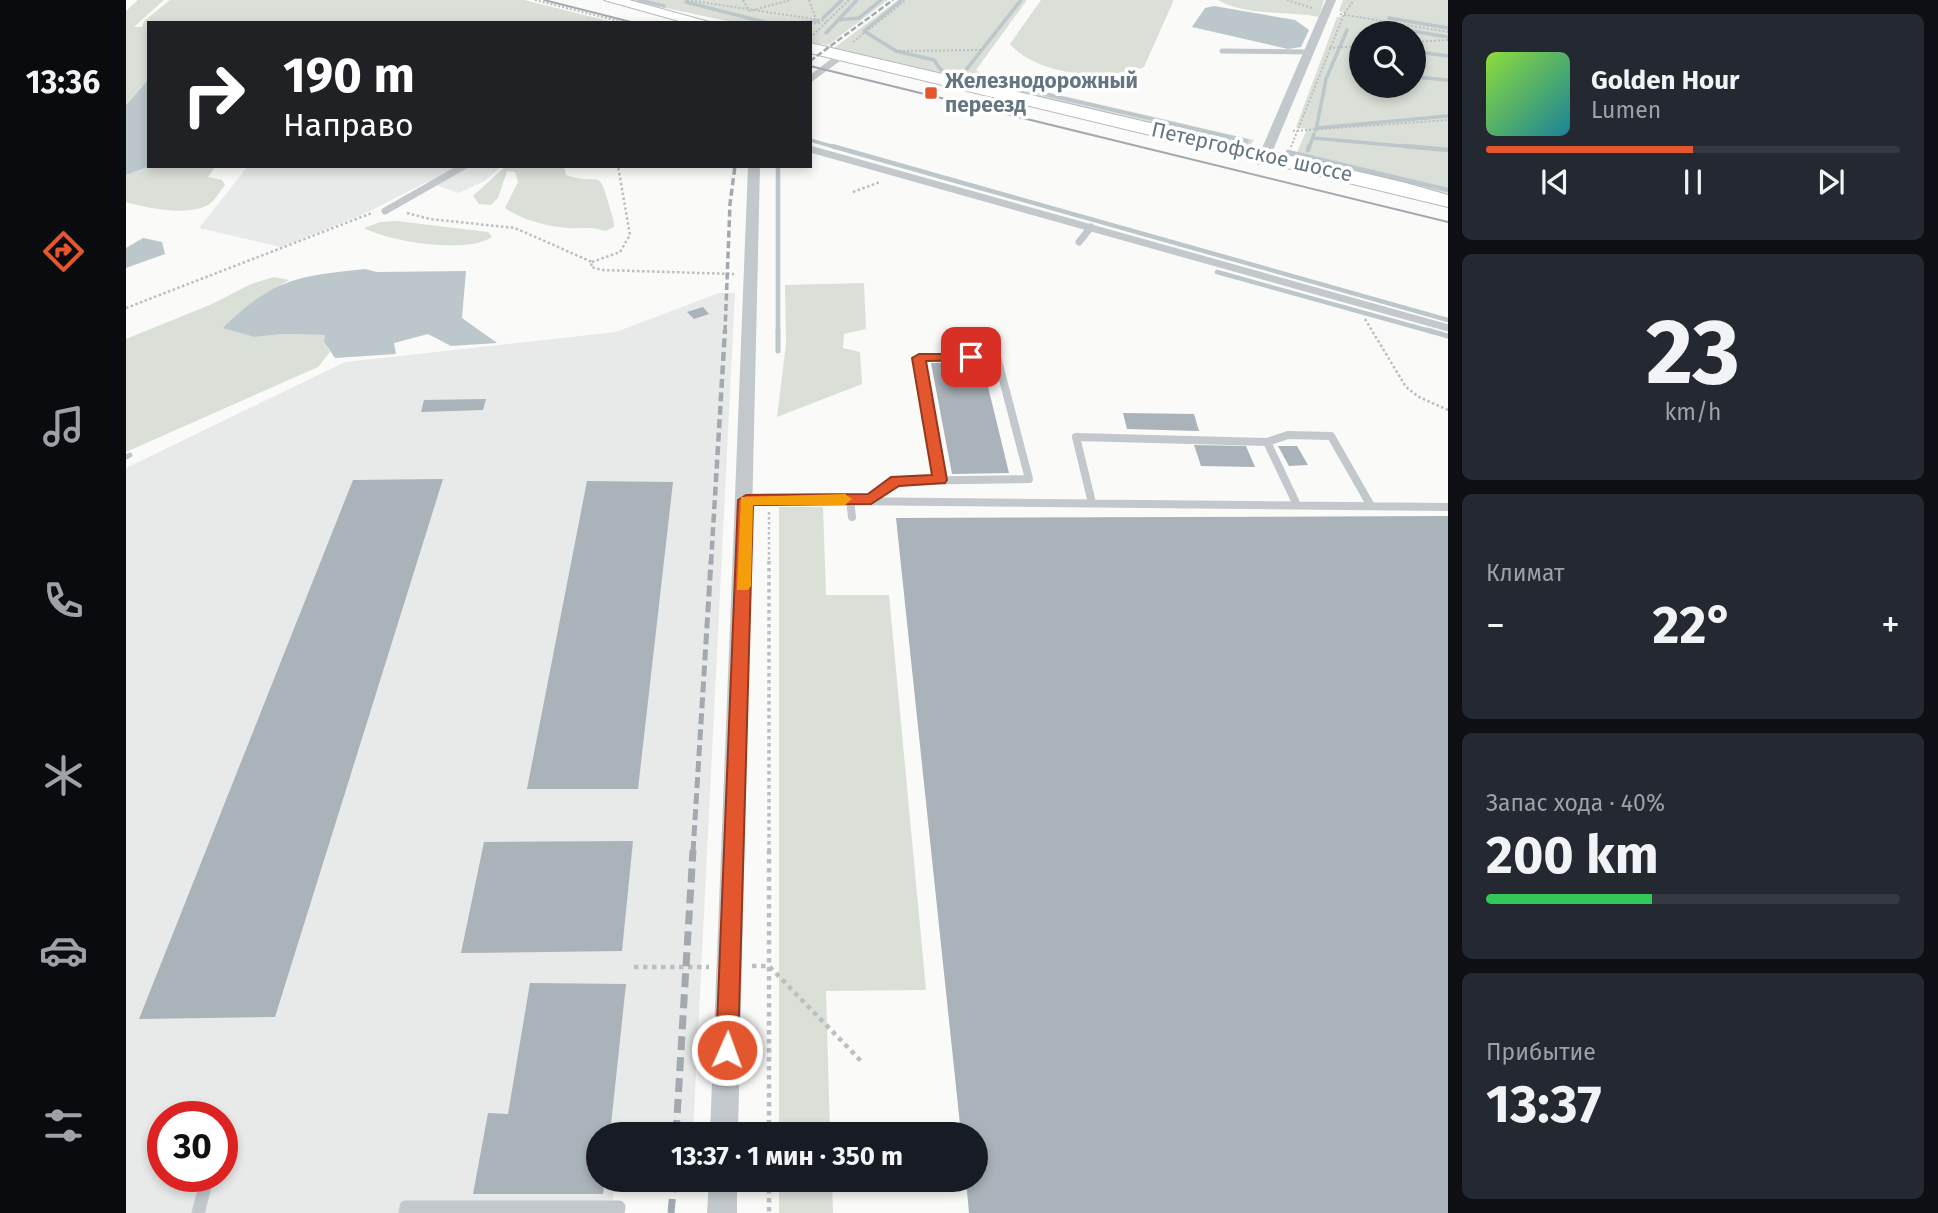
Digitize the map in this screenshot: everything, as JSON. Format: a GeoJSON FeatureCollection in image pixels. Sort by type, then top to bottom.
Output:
{"type":"FeatureCollection","features":[{"type":"Feature","properties":{"kind":"main road"},"geometry":{"type":"LineString","coordinates":[[591,0],[677,21]]}},
{"type":"Feature","properties":{"kind":"main road"},"geometry":{"type":"LineString","coordinates":[[611,0],[698,21]]}},
{"type":"Feature","properties":{"kind":"main road","name":"Петергофское шоссе"},"geometry":{"type":"LineString","coordinates":[[812,49],[839,58]]}},
{"type":"Feature","properties":{"kind":"main road","name":"Петергофское шоссе"},"geometry":{"type":"LineString","coordinates":[[812,54],[839,58],[1448,201]]}},
{"type":"Feature","properties":{"kind":"main road","name":"Петергофское шоссе"},"geometry":{"type":"LineString","coordinates":[[1264,159],[1448,207]]}},
{"type":"Feature","properties":{"kind":"street"},"geometry":{"type":"LineString","coordinates":[[1264,159],[1331,0]]}},
{"type":"Feature","properties":{"kind":"street"},"geometry":{"type":"LineString","coordinates":[[812,78],[839,58]]}},
{"type":"Feature","properties":{"kind":"street"},"geometry":{"type":"LineString","coordinates":[[724,1122],[746,500],[754,168]]}},
{"type":"Feature","properties":{"kind":"street"},"geometry":{"type":"LineString","coordinates":[[722,1213],[723,1192]]}},
{"type":"Feature","properties":{"kind":"lane"},"geometry":{"type":"LineString","coordinates":[[1222,51],[1310,52]]}},
{"type":"Feature","properties":{"kind":"lane"},"geometry":{"type":"LineString","coordinates":[[812,150],[1448,328]]}},
{"type":"Feature","properties":{"kind":"lane"},"geometry":{"type":"LineString","coordinates":[[385,211],[460,168]]}},
{"type":"Feature","properties":{"kind":"lane"},"geometry":{"type":"LineString","coordinates":[[1079,243],[1091,227]]}},
{"type":"Feature","properties":{"kind":"lane"},"geometry":{"type":"LineString","coordinates":[[871,499],[896,481],[1029,479],[997,357],[919,358],[940,480]]}},
{"type":"Feature","properties":{"kind":"lane"},"geometry":{"type":"LineString","coordinates":[[1092,503],[1076,437],[1266,442],[1288,435],[1331,436],[1371,506]]}},
{"type":"Feature","properties":{"kind":"lane"},"geometry":{"type":"LineString","coordinates":[[1266,442],[1297,505]]}},
{"type":"Feature","properties":{"kind":"lane"},"geometry":{"type":"LineString","coordinates":[[850,499],[852,517]]}},
{"type":"Feature","properties":{"kind":"lane"},"geometry":{"type":"LineString","coordinates":[[746,500],[871,499],[1448,507]]}},
{"type":"Feature","properties":{"kind":"lane"},"geometry":{"type":"LineString","coordinates":[[198,1213],[204,1192]]}},
{"type":"Feature","properties":{"kind":"lane"},"geometry":{"type":"LineString","coordinates":[[405,1213],[406,1207],[619,1207],[618,1213]]}},
{"type":"Feature","properties":{"kind":"path"},"geometry":{"type":"LineString","coordinates":[[535,0],[617,21]]}},
{"type":"Feature","properties":{"kind":"path"},"geometry":{"type":"LineString","coordinates":[[687,0],[825,22]]}},
{"type":"Feature","properties":{"kind":"path"},"geometry":{"type":"LineString","coordinates":[[743,0],[749,11]]}},
{"type":"Feature","properties":{"kind":"path"},"geometry":{"type":"LineString","coordinates":[[749,11],[791,0]]}},
{"type":"Feature","properties":{"kind":"path"},"geometry":{"type":"LineString","coordinates":[[809,0],[816,19]]}},
{"type":"Feature","properties":{"kind":"path"},"geometry":{"type":"LineString","coordinates":[[812,34],[849,0]]}},
{"type":"Feature","properties":{"kind":"path"},"geometry":{"type":"LineString","coordinates":[[868,32],[906,0]]}},
{"type":"Feature","properties":{"kind":"path"},"geometry":{"type":"LineString","coordinates":[[1287,0],[1315,9]]}},
{"type":"Feature","properties":{"kind":"path"},"geometry":{"type":"LineString","coordinates":[[1290,149],[1344,14],[1353,0]]}},
{"type":"Feature","properties":{"kind":"path"},"geometry":{"type":"LineString","coordinates":[[1337,13],[1448,32]]}},
{"type":"Feature","properties":{"kind":"path"},"geometry":{"type":"LineString","coordinates":[[812,24],[825,22]]}},
{"type":"Feature","properties":{"kind":"path"},"geometry":{"type":"LineString","coordinates":[[1426,41],[1448,40]]}},
{"type":"Feature","properties":{"kind":"path"},"geometry":{"type":"LineString","coordinates":[[1310,52],[1349,47]]}},
{"type":"Feature","properties":{"kind":"path"},"geometry":{"type":"LineString","coordinates":[[890,51],[984,50]]}},
{"type":"Feature","properties":{"kind":"path"},"geometry":{"type":"LineString","coordinates":[[1306,131],[1448,120]]}},
{"type":"Feature","properties":{"kind":"path"},"geometry":{"type":"LineString","coordinates":[[126,308],[385,211],[515,228],[592,262],[620,252],[630,235],[618,168]]}},
{"type":"Feature","properties":{"kind":"path"},"geometry":{"type":"LineString","coordinates":[[592,262],[591,267],[602,270],[750,274]]}},
{"type":"Feature","properties":{"kind":"path"},"geometry":{"type":"LineString","coordinates":[[1355,302],[1406,387],[1419,397],[1448,410]]}},
{"type":"Feature","properties":{"kind":"path"},"geometry":{"type":"LineString","coordinates":[[769,500],[769,1122]]}},
{"type":"Feature","properties":{"kind":"path"},"geometry":{"type":"LineString","coordinates":[[634,967],[769,966],[862,1062]]}},
{"type":"Feature","properties":{"kind":"path"},"geometry":{"type":"LineString","coordinates":[[769,1192],[769,1213]]}},
{"type":"Feature","properties":{"kind":"shaded area"},"geometry":{"type":"Polygon","coordinates":[[[138,0],[164,0],[134,27],[142,27],[144,21],[170,0],[524,0],[609,21],[147,21],[147,81],[126,105],[126,11],[138,0]]]}},
{"type":"Feature","properties":{"kind":"shaded area"},"geometry":{"type":"Polygon","coordinates":[[[627,0],[888,0],[828,45],[812,43],[812,21],[727,21],[627,0]]]}},
{"type":"Feature","properties":{"kind":"shaded area"},"geometry":{"type":"Polygon","coordinates":[[[898,0],[1027,0],[976,70],[986,78],[1254,140],[1250,145],[834,48],[898,0]]]}},
{"type":"Feature","properties":{"kind":"shaded area"},"geometry":{"type":"Polygon","coordinates":[[[1041,0],[1173,2],[1144,67],[1111,74],[1092,74],[1073,73],[1037,63],[1010,44],[1041,0]]]}},
{"type":"Feature","properties":{"kind":"shaded area"},"geometry":{"type":"Polygon","coordinates":[[[1218,0],[1324,0],[1319,17],[1242,9],[1218,0]]]}},
{"type":"Feature","properties":{"kind":"shaded area"},"geometry":{"type":"Polygon","coordinates":[[[1343,0],[1448,0],[1448,197],[1426,188],[1295,157],[1307,129],[1296,127],[1337,17],[1343,16],[1344,13],[1339,11],[1343,0]]]}},
{"type":"Feature","properties":{"kind":"shaded area"},"geometry":{"type":"Polygon","coordinates":[[[1214,6],[1295,20],[1309,30],[1301,47],[1288,49],[1192,27],[1205,8],[1214,6]]]}},
{"type":"Feature","properties":{"kind":"shaded area"},"geometry":{"type":"Polygon","coordinates":[[[147,81],[147,167],[126,175],[126,105],[147,81]]]}},
{"type":"Feature","properties":{"kind":"shaded area"},"geometry":{"type":"Polygon","coordinates":[[[147,167],[215,168],[208,177],[222,180],[225,185],[212,202],[204,207],[182,211],[157,209],[126,202],[126,175],[147,167]]]}},
{"type":"Feature","properties":{"kind":"shaded area"},"geometry":{"type":"Polygon","coordinates":[[[246,168],[499,168],[485,181],[459,193],[427,182],[362,215],[281,247],[199,228],[246,168]]]}},
{"type":"Feature","properties":{"kind":"shaded area"},"geometry":{"type":"Polygon","coordinates":[[[504,168],[564,168],[566,175],[600,181],[614,227],[605,231],[559,227],[519,216],[505,208],[518,182],[515,172],[507,171],[498,198],[491,205],[479,204],[473,196],[504,168]]]}},
{"type":"Feature","properties":{"kind":"shaded area"},"geometry":{"type":"Polygon","coordinates":[[[397,221],[488,232],[492,237],[465,245],[428,244],[391,238],[364,228],[380,222],[397,221]]]}},
{"type":"Feature","properties":{"kind":"shaded area"},"geometry":{"type":"Polygon","coordinates":[[[143,238],[162,242],[165,254],[126,268],[126,248],[143,238]]]}},
{"type":"Feature","properties":{"kind":"shaded area"},"geometry":{"type":"Polygon","coordinates":[[[365,269],[377,272],[466,271],[462,318],[497,343],[451,346],[428,334],[394,343],[396,354],[335,358],[324,342],[325,335],[283,334],[255,337],[223,328],[257,299],[288,282],[322,274],[365,269]]]}},
{"type":"Feature","properties":{"kind":"shaded area"},"geometry":{"type":"Polygon","coordinates":[[[274,277],[289,280],[264,295],[255,337],[283,334],[325,335],[324,342],[330,352],[318,367],[126,452],[126,339],[212,304],[251,284],[274,277]]]}},
{"type":"Feature","properties":{"kind":"shaded area"},"geometry":{"type":"Polygon","coordinates":[[[864,283],[866,329],[844,334],[843,348],[860,352],[862,384],[777,417],[786,344],[785,285],[864,283]]]}},
{"type":"Feature","properties":{"kind":"shaded area"},"geometry":{"type":"Polygon","coordinates":[[[719,293],[735,293],[694,1122],[586,1122],[586,1192],[614,1192],[611,1213],[126,1213],[126,468],[345,362],[616,332],[719,293]]]}},
{"type":"Feature","properties":{"kind":"shaded area"},"geometry":{"type":"Polygon","coordinates":[[[779,507],[823,507],[826,595],[889,595],[926,990],[826,991],[830,1122],[779,1122],[779,507]]]}},
{"type":"Feature","properties":{"kind":"shaded area"},"geometry":{"type":"Polygon","coordinates":[[[779,1192],[832,1192],[833,1213],[779,1213],[779,1192]]]}},
{"type":"Feature","properties":{"kind":"building"},"geometry":{"type":"Polygon","coordinates":[[[703,307],[709,314],[694,319],[687,312],[703,307]]]}},
{"type":"Feature","properties":{"kind":"building"},"geometry":{"type":"Polygon","coordinates":[[[982,362],[1009,473],[952,474],[931,363],[982,362]]]}},
{"type":"Feature","properties":{"kind":"building"},"geometry":{"type":"Polygon","coordinates":[[[486,399],[483,410],[421,412],[424,400],[486,399]]]}},
{"type":"Feature","properties":{"kind":"building"},"geometry":{"type":"Polygon","coordinates":[[[1123,413],[1194,414],[1199,431],[1127,429],[1123,413]]]}},
{"type":"Feature","properties":{"kind":"building"},"geometry":{"type":"Polygon","coordinates":[[[1194,445],[1246,446],[1255,467],[1201,466],[1194,445]]]}},
{"type":"Feature","properties":{"kind":"building"},"geometry":{"type":"Polygon","coordinates":[[[1278,446],[1297,446],[1308,465],[1289,466],[1278,446]]]}},
{"type":"Feature","properties":{"kind":"building"},"geometry":{"type":"Polygon","coordinates":[[[443,479],[275,1017],[139,1019],[353,480],[443,479]]]}},
{"type":"Feature","properties":{"kind":"building"},"geometry":{"type":"Polygon","coordinates":[[[587,481],[673,482],[638,789],[527,789],[587,481]]]}},
{"type":"Feature","properties":{"kind":"building"},"geometry":{"type":"Polygon","coordinates":[[[1448,516],[1448,1213],[969,1213],[967,1192],[988,1192],[988,1122],[960,1122],[896,518],[1448,516]]]}},
{"type":"Feature","properties":{"kind":"building"},"geometry":{"type":"Polygon","coordinates":[[[633,841],[622,951],[461,953],[484,842],[633,841]]]}},
{"type":"Feature","properties":{"kind":"building"},"geometry":{"type":"Polygon","coordinates":[[[530,983],[626,984],[611,1122],[586,1122],[586,1192],[603,1194],[473,1194],[488,1113],[508,1114],[530,983]]]}},
{"type":"Feature","properties":{"kind":"waterway"},"geometry":{"type":"LineString","coordinates":[[639,0],[664,6]]}},
{"type":"Feature","properties":{"kind":"waterway"},"geometry":{"type":"LineString","coordinates":[[823,18],[842,0]]}},
{"type":"Feature","properties":{"kind":"waterway"},"geometry":{"type":"LineString","coordinates":[[838,20],[857,0]]}},
{"type":"Feature","properties":{"kind":"waterway"},"geometry":{"type":"LineString","coordinates":[[838,20],[859,18],[881,0]]}},
{"type":"Feature","properties":{"kind":"waterway"},"geometry":{"type":"LineString","coordinates":[[902,0],[864,31],[896,51],[934,60],[941,70],[962,75]]}},
{"type":"Feature","properties":{"kind":"waterway"},"geometry":{"type":"LineString","coordinates":[[962,75],[1021,0]]}},
{"type":"Feature","properties":{"kind":"waterway"},"geometry":{"type":"LineString","coordinates":[[686,2],[760,21]]}},
{"type":"Feature","properties":{"kind":"waterway"},"geometry":{"type":"LineString","coordinates":[[1389,18],[1448,28]]}},
{"type":"Feature","properties":{"kind":"waterway"},"geometry":{"type":"LineString","coordinates":[[826,33],[838,20]]}},
{"type":"Feature","properties":{"kind":"waterway"},"geometry":{"type":"LineString","coordinates":[[812,22],[818,21]]}},
{"type":"Feature","properties":{"kind":"waterway"},"geometry":{"type":"LineString","coordinates":[[1316,130],[1326,79],[1347,30]]}},
{"type":"Feature","properties":{"kind":"waterway"},"geometry":{"type":"LineString","coordinates":[[1426,33],[1448,37]]}},
{"type":"Feature","properties":{"kind":"waterway"},"geometry":{"type":"LineString","coordinates":[[1426,53],[1448,56]]}},
{"type":"Feature","properties":{"kind":"waterway"},"geometry":{"type":"LineString","coordinates":[[962,75],[1247,141]]}},
{"type":"Feature","properties":{"kind":"waterway"},"geometry":{"type":"LineString","coordinates":[[1426,78],[1448,80]]}},
{"type":"Feature","properties":{"kind":"waterway"},"geometry":{"type":"LineString","coordinates":[[1317,128],[1448,116]]}},
{"type":"Feature","properties":{"kind":"waterway"},"geometry":{"type":"LineString","coordinates":[[1309,148],[1314,134]]}},
{"type":"Feature","properties":{"kind":"waterway"},"geometry":{"type":"LineString","coordinates":[[1313,138],[1424,148]]}},
{"type":"Feature","properties":{"kind":"waterway"},"geometry":{"type":"LineString","coordinates":[[812,141],[838,148]]}},
{"type":"Feature","properties":{"kind":"waterway"},"geometry":{"type":"LineString","coordinates":[[832,146],[1448,320]]}},
{"type":"Feature","properties":{"kind":"waterway"},"geometry":{"type":"LineString","coordinates":[[1308,150],[1309,146]]}},
{"type":"Feature","properties":{"kind":"waterway"},"geometry":{"type":"LineString","coordinates":[[1404,146],[1448,150]]}},
{"type":"Feature","properties":{"kind":"waterway"},"geometry":{"type":"LineString","coordinates":[[1288,152],[1448,190]]}},
{"type":"Feature","properties":{"kind":"waterway"},"geometry":{"type":"LineString","coordinates":[[778,168],[778,351]]}},
{"type":"Feature","properties":{"kind":"waterway"},"geometry":{"type":"LineString","coordinates":[[1217,272],[1433,332]]}},
{"type":"Feature","properties":{"kind":"waterway"},"geometry":{"type":"LineString","coordinates":[[1427,330],[1448,336]]}},
{"type":"Feature","properties":{"kind":"waterway"},"geometry":{"type":"LineString","coordinates":[[126,457],[130,455]]}},
{"type":"Feature","properties":{"kind":"tram line"},"geometry":{"type":"LineString","coordinates":[[544,0],[627,21]]}},
{"type":"Feature","properties":{"kind":"tram line"},"geometry":{"type":"LineString","coordinates":[[812,66],[1448,222]]}},
{"type":"Feature","properties":{"kind":"railway"},"geometry":{"type":"LineString","coordinates":[[812,60],[893,0]]}},
{"type":"Feature","properties":{"kind":"railway"},"geometry":{"type":"LineString","coordinates":[[725,332],[730,204],[735,168]]}},
{"type":"Feature","properties":{"kind":"railway"},"geometry":{"type":"LineString","coordinates":[[711,563],[725,330]]}},
{"type":"Feature","properties":{"kind":"railway"},"geometry":{"type":"LineString","coordinates":[[693,852],[711,561]]}},
{"type":"Feature","properties":{"kind":"railway"},"geometry":{"type":"LineString","coordinates":[[677,1122],[693,850]]}},
{"type":"Feature","properties":{"kind":"railway"},"geometry":{"type":"LineString","coordinates":[[671,1213],[673,1192]]}},
{"type":"Feature","properties":{"kind":"slow traffic"},"geometry":{"type":"LineString","coordinates":[[743,586],[746,500],[845,499]]}},
{"type":"Feature","properties":{"kind":"place","name":"Железнодорожный переезд"},"geometry":{"type":"Point","coordinates":[931,93]}},
{"type":"Feature","properties":{"kind":"route"},"geometry":{"type":"LineString","coordinates":[[727,1050],[746,500],[871,499],[896,481],[940,480],[919,358],[971,357]]}}]}
